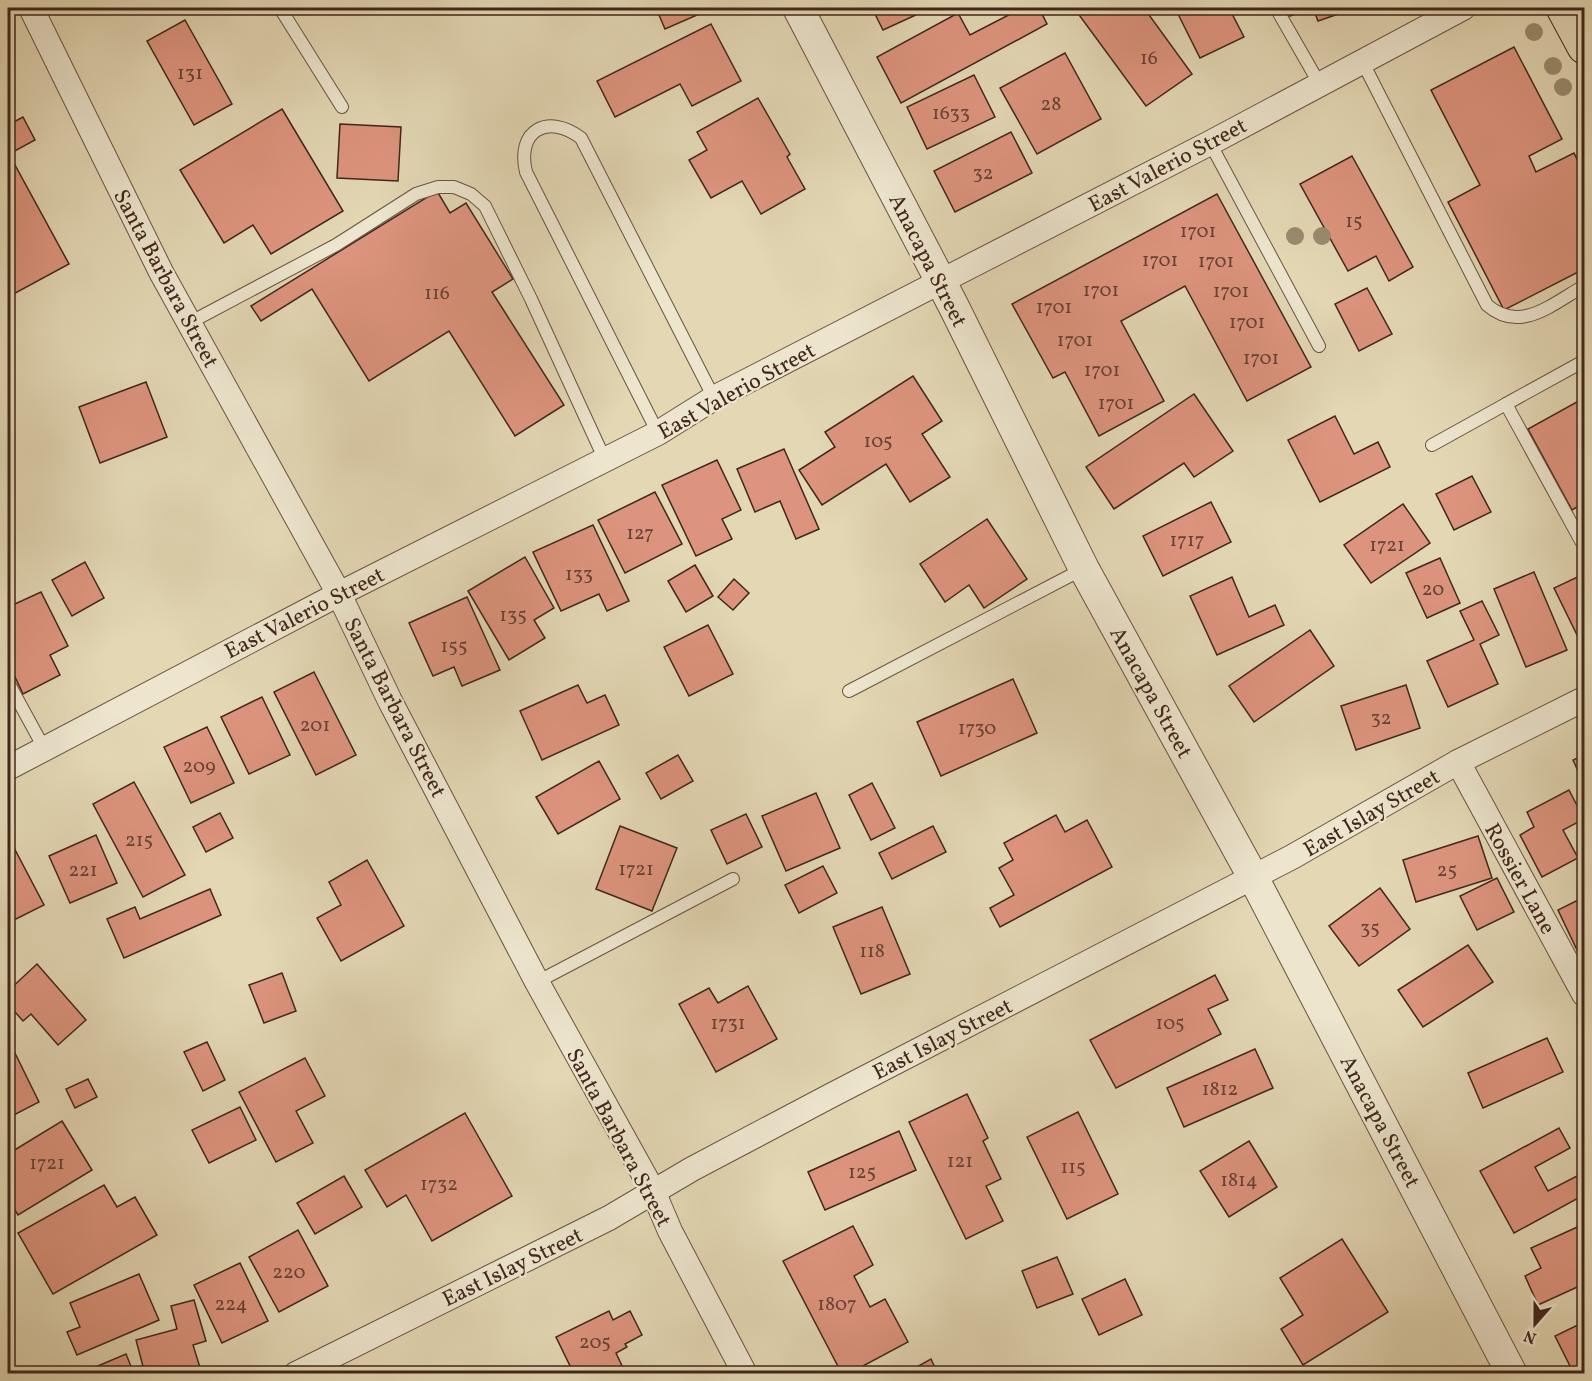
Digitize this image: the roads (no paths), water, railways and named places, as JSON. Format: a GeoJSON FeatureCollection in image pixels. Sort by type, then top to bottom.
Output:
{"type":"FeatureCollection","features":[{"type":"Feature","properties":{"kind":"main road"},"geometry":{"type":"LineString","coordinates":[[1563,8],[1584,48]]}},
{"type":"Feature","properties":{"kind":"street","name":"Santa Barbara Street"},"geometry":{"type":"LineString","coordinates":[[31,8],[189,323],[339,594],[390,701],[537,982],[653,1191],[670,1231],[745,1374]]}},
{"type":"Feature","properties":{"kind":"street","name":"Anacapa Street"},"geometry":{"type":"LineString","coordinates":[[798,8],[940,281],[1084,569],[1253,876],[1512,1374]]}},
{"type":"Feature","properties":{"kind":"street","name":"East Valerio Street"},"geometry":{"type":"LineString","coordinates":[[8,768],[339,594],[658,433],[714,398],[1210,143],[1318,83],[1463,8]]}},
{"type":"Feature","properties":{"kind":"street","name":"East Islay Street"},"geometry":{"type":"LineString","coordinates":[[296,1374],[609,1218],[653,1191],[822,1100],[1292,857],[1458,762],[1584,699]]}},
{"type":"Feature","properties":{"kind":"street","name":"Rossier Lane"},"geometry":{"type":"LineString","coordinates":[[1458,762],[1584,994]]}},
{"type":"Feature","properties":{"kind":"lane"},"geometry":{"type":"LineString","coordinates":[[280,8],[342,107]]}},
{"type":"Feature","properties":{"kind":"lane"},"geometry":{"type":"LineString","coordinates":[[1276,8],[1318,83]]}},
{"type":"Feature","properties":{"kind":"lane"},"geometry":{"type":"LineString","coordinates":[[1362,61],[1487,305],[1499,316],[1515,320],[1532,315],[1584,286]]}},
{"type":"Feature","properties":{"kind":"lane"},"geometry":{"type":"LineString","coordinates":[[658,433],[526,172],[523,157],[525,142],[534,130],[552,126],[569,129],[581,138],[714,398]]}},
{"type":"Feature","properties":{"kind":"lane"},"geometry":{"type":"LineString","coordinates":[[1210,143],[1318,346]]}},
{"type":"Feature","properties":{"kind":"lane"},"geometry":{"type":"LineString","coordinates":[[189,323],[336,245],[416,194],[438,187],[454,188],[471,194],[485,206],[531,299],[605,460]]}},
{"type":"Feature","properties":{"kind":"lane"},"geometry":{"type":"LineString","coordinates":[[1432,445],[1584,361]]}},
{"type":"Feature","properties":{"kind":"lane"},"geometry":{"type":"LineString","coordinates":[[1506,404],[1581,542],[1584,540]]}},
{"type":"Feature","properties":{"kind":"lane"},"geometry":{"type":"LineString","coordinates":[[849,691],[1084,569]]}},
{"type":"Feature","properties":{"kind":"lane"},"geometry":{"type":"LineString","coordinates":[[8,682],[44,748]]}},
{"type":"Feature","properties":{"kind":"lane"},"geometry":{"type":"LineString","coordinates":[[537,982],[733,879]]}}]}
